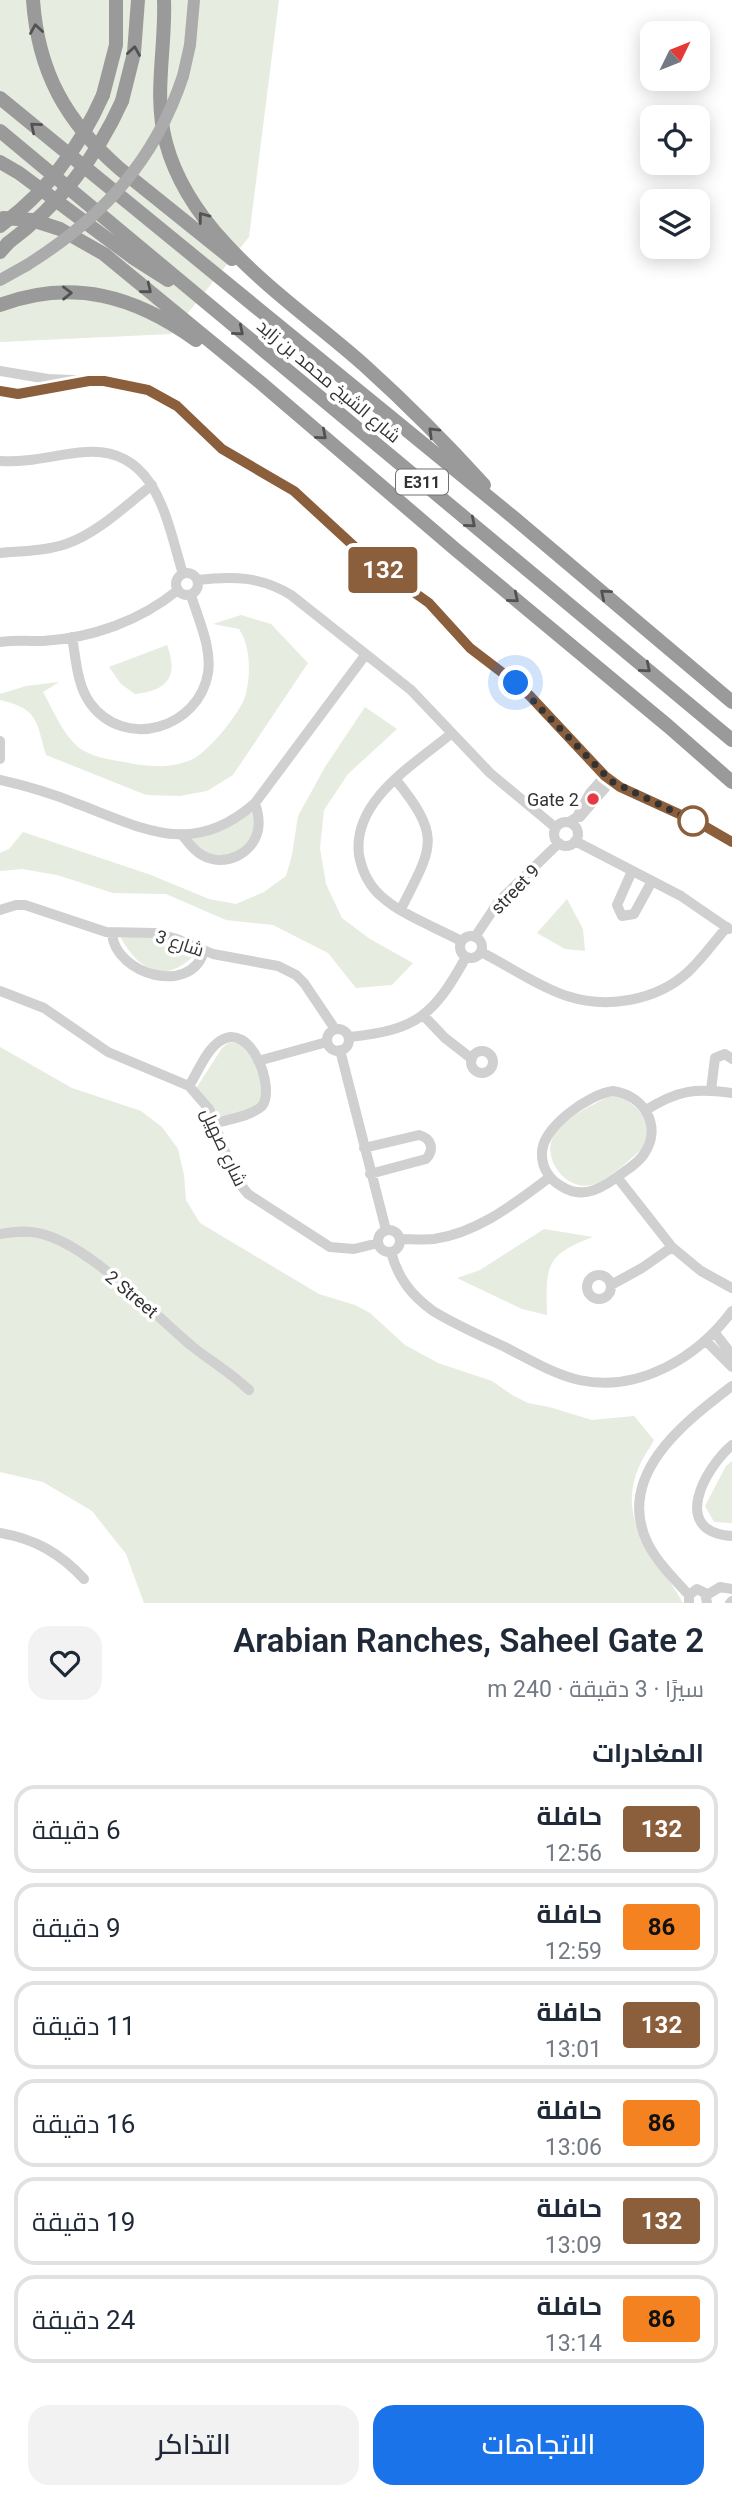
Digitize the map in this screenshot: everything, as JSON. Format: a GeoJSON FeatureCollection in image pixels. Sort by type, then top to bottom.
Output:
{"type":"FeatureCollection","features":[{"type":"Feature","properties":{"kind":"highway"},"geometry":{"type":"LineString","coordinates":[[33,0],[38,41],[52,83],[62,103],[88,139],[120,169],[206,239],[268,284]]}},
{"type":"Feature","properties":{"kind":"highway"},"geometry":{"type":"LineString","coordinates":[[0,226],[34,197],[62,166],[85,132],[103,95],[116,45],[116,0]]}},
{"type":"Feature","properties":{"kind":"highway"},"geometry":{"type":"LineString","coordinates":[[2,247],[55,203],[82,172],[104,138],[122,101],[134,52],[138,0]]}},
{"type":"Feature","properties":{"kind":"highway"},"geometry":{"type":"LineString","coordinates":[[158,0],[163,31]]}},
{"type":"Feature","properties":{"kind":"highway"},"geometry":{"type":"LineString","coordinates":[[164,0],[159,103],[165,141],[178,178],[198,211],[210,227],[268,284],[380,380],[452,451],[513,517]]}},
{"type":"Feature","properties":{"kind":"highway","name":"شارع الشيخ محمد بن زايد"},"geometry":{"type":"LineString","coordinates":[[0,97],[513,517],[732,702]]}},
{"type":"Feature","properties":{"kind":"highway","name":"شارع الشيخ محمد بن زايد"},"geometry":{"type":"LineString","coordinates":[[0,131],[732,740]]}},
{"type":"Feature","properties":{"kind":"highway"},"geometry":{"type":"LineString","coordinates":[[0,162],[19,173],[132,257],[205,303]]}},
{"type":"Feature","properties":{"kind":"highway"},"geometry":{"type":"LineString","coordinates":[[0,218],[46,224],[83,240],[104,254],[261,383],[732,782]]}},
{"type":"Feature","properties":{"kind":"highway"},"geometry":{"type":"LineString","coordinates":[[0,305],[25,297],[59,292],[94,294],[128,302],[160,316],[233,367],[261,383]]}},
{"type":"Feature","properties":{"kind":"highway"},"geometry":{"type":"LineString","coordinates":[[668,726],[732,772]]}},
{"type":"Feature","properties":{"kind":"main road"},"geometry":{"type":"LineString","coordinates":[[0,280],[27,265],[80,227],[125,184],[160,133],[183,76],[190,45],[194,0]]}},
{"type":"Feature","properties":{"kind":"street"},"geometry":{"type":"LineString","coordinates":[[0,371],[48,379],[134,386],[163,397],[190,416],[233,457],[294,491],[370,561],[429,603],[484,661],[516,683],[605,783],[701,824],[732,842]]}},
{"type":"Feature","properties":{"kind":"street"},"geometry":{"type":"LineString","coordinates":[[26,393],[29,384],[27,375]]}},
{"type":"Feature","properties":{"kind":"street"},"geometry":{"type":"LineString","coordinates":[[0,391],[26,393],[89,381]]}},
{"type":"Feature","properties":{"kind":"street"},"geometry":{"type":"LineString","coordinates":[[0,461],[32,461],[75,453],[102,453],[127,460],[137,467],[152,485],[163,510],[183,574]]}},
{"type":"Feature","properties":{"kind":"street"},"geometry":{"type":"LineString","coordinates":[[0,553],[50,548],[78,539],[97,528],[152,485]]}},
{"type":"Feature","properties":{"kind":"street"},"geometry":{"type":"LineString","coordinates":[[178,590],[178,579],[183,574],[190,574],[197,580],[234,576],[270,583],[291,595],[411,690],[490,773],[556,828]]}},
{"type":"Feature","properties":{"kind":"street"},"geometry":{"type":"LineString","coordinates":[[178,590],[184,595],[191,595],[197,591],[197,580]]}},
{"type":"Feature","properties":{"kind":"street"},"geometry":{"type":"LineString","coordinates":[[0,642],[72,637],[116,626],[144,614],[178,590]]}},
{"type":"Feature","properties":{"kind":"street"},"geometry":{"type":"LineString","coordinates":[[72,637],[82,689],[99,713],[123,727],[152,729],[166,726],[194,705],[205,687],[208,673],[207,648],[191,595]]}},
{"type":"Feature","properties":{"kind":"street"},"geometry":{"type":"LineString","coordinates":[[0,780],[53,795],[151,831],[183,836],[222,826],[255,803],[366,654]]}},
{"type":"Feature","properties":{"kind":"street"},"geometry":{"type":"LineString","coordinates":[[452,733],[370,805],[361,826],[359,849],[363,870],[381,897],[461,941]]}},
{"type":"Feature","properties":{"kind":"street"},"geometry":{"type":"LineString","coordinates":[[0,741],[0,759]]}},
{"type":"Feature","properties":{"kind":"street"},"geometry":{"type":"LineString","coordinates":[[396,780],[419,809],[424,819],[428,841],[424,863],[401,909]]}},
{"type":"Feature","properties":{"kind":"street"},"geometry":{"type":"LineString","coordinates":[[573,825],[583,811],[590,793],[605,783]]}},
{"type":"Feature","properties":{"kind":"street"},"geometry":{"type":"LineString","coordinates":[[183,836],[202,856],[215,860],[230,860],[243,854],[253,844],[258,831],[259,816],[255,803]]}},
{"type":"Feature","properties":{"kind":"street"},"geometry":{"type":"LineString","coordinates":[[562,822],[573,825],[578,834],[575,841],[569,845],[559,843],[555,838],[556,828],[562,822]]}},
{"type":"Feature","properties":{"kind":"street"},"geometry":{"type":"LineString","coordinates":[[481,952],[565,995],[597,1001],[627,1000],[647,996],[677,980],[729,929],[689,901],[575,841]]}},
{"type":"Feature","properties":{"kind":"street","name":"street 9"},"geometry":{"type":"LineString","coordinates":[[475,937],[499,901],[559,843]]}},
{"type":"Feature","properties":{"kind":"street"},"geometry":{"type":"LineString","coordinates":[[632,871],[617,905],[622,916],[634,914],[652,881]]}},
{"type":"Feature","properties":{"kind":"street","name":"3 شارع"},"geometry":{"type":"LineString","coordinates":[[0,911],[16,905],[25,905],[112,934],[155,933],[204,951],[288,970],[304,983],[335,1029]]}},
{"type":"Feature","properties":{"kind":"street"},"geometry":{"type":"LineString","coordinates":[[112,934],[114,944],[124,957],[145,973],[157,976],[190,970],[198,963],[204,951]]}},
{"type":"Feature","properties":{"kind":"street"},"geometry":{"type":"LineString","coordinates":[[461,941],[467,937],[475,937],[480,942],[481,952]]}},
{"type":"Feature","properties":{"kind":"street"},"geometry":{"type":"LineString","coordinates":[[461,941],[461,952],[466,957],[473,958],[481,952]]}},
{"type":"Feature","properties":{"kind":"street"},"geometry":{"type":"LineString","coordinates":[[349,1037],[383,1034],[423,1015],[439,1000],[466,957]]}},
{"type":"Feature","properties":{"kind":"street","name":"شارع صهيل"},"geometry":{"type":"LineString","coordinates":[[0,991],[44,1008],[108,1052],[189,1086],[209,1109],[235,1178],[248,1194],[330,1247],[354,1249],[378,1243]]}},
{"type":"Feature","properties":{"kind":"street"},"geometry":{"type":"LineString","coordinates":[[423,1015],[445,1038],[472,1059]]}},
{"type":"Feature","properties":{"kind":"street"},"geometry":{"type":"LineString","coordinates":[[335,1029],[345,1031],[349,1037],[346,1047],[340,1050],[331,1048],[327,1042],[328,1035],[335,1029]]}},
{"type":"Feature","properties":{"kind":"street"},"geometry":{"type":"LineString","coordinates":[[189,1086],[213,1047],[225,1038],[245,1040],[251,1046],[266,1090],[264,1103],[255,1111],[216,1123]]}},
{"type":"Feature","properties":{"kind":"street"},"geometry":{"type":"LineString","coordinates":[[257,1060],[327,1042]]}},
{"type":"Feature","properties":{"kind":"street"},"geometry":{"type":"LineString","coordinates":[[340,1050],[386,1230]]}},
{"type":"Feature","properties":{"kind":"street"},"geometry":{"type":"LineString","coordinates":[[711,1090],[715,1058],[725,1054],[732,1059]]}},
{"type":"Feature","properties":{"kind":"street"},"geometry":{"type":"LineString","coordinates":[[646,1110],[683,1091],[711,1090],[732,1093]]}},
{"type":"Feature","properties":{"kind":"street"},"geometry":{"type":"LineString","coordinates":[[604,1092],[622,1092],[637,1100],[646,1110],[652,1130],[642,1158],[617,1177],[599,1189],[581,1193],[564,1188],[550,1177],[542,1163],[542,1146],[555,1125],[604,1092]]}},
{"type":"Feature","properties":{"kind":"street"},"geometry":{"type":"LineString","coordinates":[[364,1148],[419,1135],[431,1144],[432,1150],[426,1159],[370,1174]]}},
{"type":"Feature","properties":{"kind":"street"},"geometry":{"type":"LineString","coordinates":[[400,1239],[435,1238],[465,1230],[508,1208],[550,1177]]}},
{"type":"Feature","properties":{"kind":"street"},"geometry":{"type":"LineString","coordinates":[[617,1177],[672,1247],[701,1271],[732,1288]]}},
{"type":"Feature","properties":{"kind":"street"},"geometry":{"type":"LineString","coordinates":[[386,1230],[397,1233],[400,1239],[397,1249],[391,1252],[384,1251],[378,1243],[381,1233],[386,1230]]}},
{"type":"Feature","properties":{"kind":"street","name":"2 Street"},"geometry":{"type":"LineString","coordinates":[[0,1234],[37,1233],[76,1251],[109,1274],[193,1347],[229,1372],[248,1390]]}},
{"type":"Feature","properties":{"kind":"street"},"geometry":{"type":"LineString","coordinates":[[611,1285],[672,1247]]}},
{"type":"Feature","properties":{"kind":"street"},"geometry":{"type":"LineString","coordinates":[[391,1252],[396,1271],[403,1283],[421,1303],[548,1368],[577,1379],[608,1382],[642,1377],[676,1362],[706,1341],[732,1311]]}},
{"type":"Feature","properties":{"kind":"street"},"geometry":{"type":"LineString","coordinates":[[715,1333],[730,1358]]}},
{"type":"Feature","properties":{"kind":"street"},"geometry":{"type":"LineString","coordinates":[[706,1341],[730,1358]]}},
{"type":"Feature","properties":{"kind":"street"},"geometry":{"type":"LineString","coordinates":[[689,1599],[649,1545],[641,1520],[642,1494],[653,1461],[671,1436],[732,1386]]}},
{"type":"Feature","properties":{"kind":"street"},"geometry":{"type":"LineString","coordinates":[[732,1445],[713,1463],[706,1474],[697,1507],[704,1524],[711,1531],[732,1536]]}},
{"type":"Feature","properties":{"kind":"street"},"geometry":{"type":"LineString","coordinates":[[0,1533],[46,1547],[64,1559],[84,1579]]}},
{"type":"Feature","properties":{"kind":"street"},"geometry":{"type":"LineString","coordinates":[[689,1599],[692,1591],[699,1590],[707,1601],[720,1587],[732,1589]]}},
{"type":"Feature","properties":{"kind":"shaded area"},"geometry":{"type":"Polygon","coordinates":[[[0,0],[279,0],[249,237],[171,334],[0,342],[0,0]]]}},
{"type":"Feature","properties":{"kind":"shaded area"},"geometry":{"type":"Polygon","coordinates":[[[241,615],[271,624],[308,663],[233,775],[207,791],[180,796],[146,795],[46,755],[37,725],[29,712],[0,700],[0,694],[26,686],[59,682],[43,692],[63,728],[83,750],[106,759],[142,765],[167,766],[193,759],[223,731],[245,697],[249,662],[243,636],[239,629],[213,624],[241,615]]]}},
{"type":"Feature","properties":{"kind":"shaded area"},"geometry":{"type":"Polygon","coordinates":[[[167,645],[171,674],[162,686],[155,690],[135,694],[121,684],[109,667],[167,645]]]}},
{"type":"Feature","properties":{"kind":"shaded area"},"geometry":{"type":"Polygon","coordinates":[[[365,707],[397,729],[348,774],[324,810],[320,848],[326,884],[342,918],[370,939],[413,963],[392,985],[356,988],[328,953],[273,925],[226,920],[166,894],[113,893],[57,875],[22,869],[0,871],[0,853],[9,849],[23,832],[151,875],[209,899],[236,904],[264,892],[286,876],[298,816],[325,767],[365,707]]]}},
{"type":"Feature","properties":{"kind":"shaded area"},"geometry":{"type":"Polygon","coordinates":[[[253,812],[256,828],[251,842],[233,855],[207,855],[198,849],[190,838],[203,837],[253,812]]]}},
{"type":"Feature","properties":{"kind":"shaded area"},"geometry":{"type":"Polygon","coordinates":[[[567,899],[583,929],[585,951],[565,949],[537,933],[567,899]]]}},
{"type":"Feature","properties":{"kind":"shaded area"},"geometry":{"type":"Polygon","coordinates":[[[120,936],[158,936],[197,952],[175,969],[154,970],[136,958],[120,936]]]}},
{"type":"Feature","properties":{"kind":"shaded area"},"geometry":{"type":"Polygon","coordinates":[[[240,1042],[250,1054],[258,1071],[263,1089],[262,1097],[251,1110],[219,1123],[195,1090],[222,1048],[228,1043],[240,1042]]]}},
{"type":"Feature","properties":{"kind":"shaded area"},"geometry":{"type":"Polygon","coordinates":[[[0,1047],[72,1088],[141,1111],[162,1127],[178,1149],[186,1200],[200,1223],[319,1294],[355,1305],[370,1313],[405,1345],[438,1363],[492,1381],[528,1403],[592,1420],[634,1416],[654,1440],[638,1469],[633,1489],[632,1508],[636,1525],[652,1556],[683,1603],[144,1603],[126,1554],[92,1511],[43,1482],[0,1472],[0,1047]]]}},
{"type":"Feature","properties":{"kind":"shaded area"},"geometry":{"type":"Polygon","coordinates":[[[614,1096],[630,1103],[642,1115],[647,1130],[643,1148],[601,1181],[585,1186],[575,1184],[566,1179],[554,1164],[551,1144],[554,1135],[578,1113],[614,1096]]]}},
{"type":"Feature","properties":{"kind":"shaded area"},"geometry":{"type":"Polygon","coordinates":[[[544,1229],[593,1237],[565,1250],[551,1265],[547,1285],[547,1315],[522,1309],[457,1278],[480,1270],[544,1229]]]}},
{"type":"Feature","properties":{"kind":"shaded area"},"geometry":{"type":"Polygon","coordinates":[[[732,1461],[732,1523],[714,1522],[705,1506],[726,1466],[732,1461]]]}},
{"type":"Feature","properties":{"kind":"bus line","name":"132"},"geometry":{"type":"LineString","coordinates":[[0,391],[18,394],[55,386],[104,381],[134,386],[163,397],[190,416],[233,457],[294,491],[370,561],[429,603],[484,661],[530,696],[605,776],[620,787],[679,813],[732,842]]}},
{"type":"Feature","properties":{"kind":"place","name":"Gate 2"},"geometry":{"type":"Point","coordinates":[593,799]}},
{"type":"Feature","properties":{"kind":"route"},"geometry":{"type":"LineString","coordinates":[[516,683],[611,781],[693,821]]}}]}
